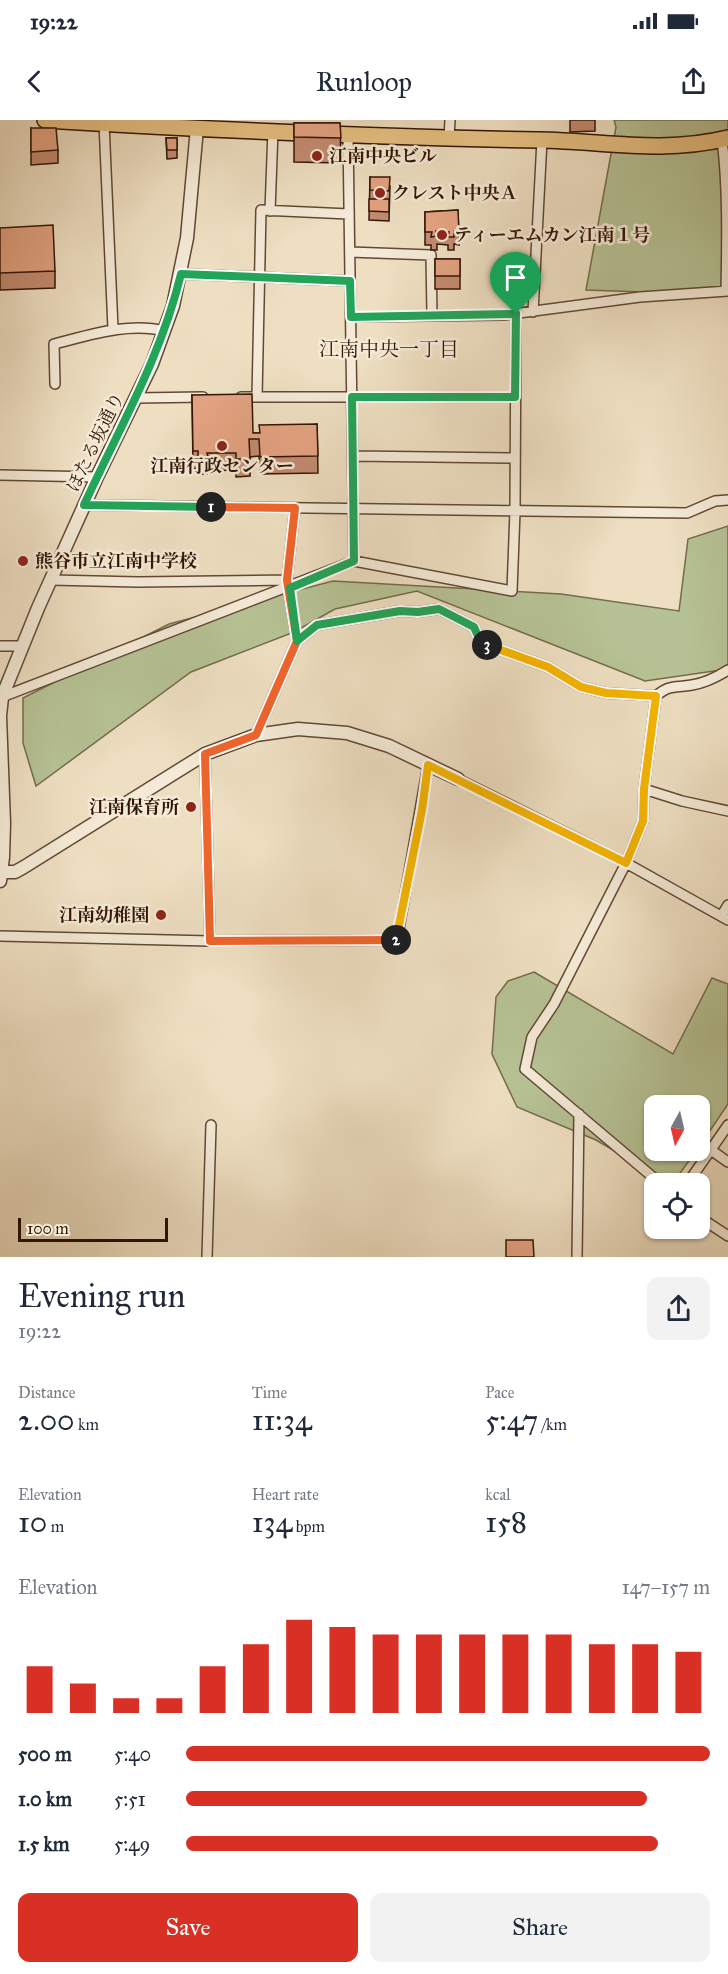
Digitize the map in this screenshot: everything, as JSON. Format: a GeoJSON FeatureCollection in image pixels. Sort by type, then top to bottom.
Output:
{"type":"FeatureCollection","features":[{"type":"Feature","properties":{"kind":"main road"},"geometry":{"type":"LineString","coordinates":[[45,120],[196,128],[233,125],[273,130],[331,130],[348,134],[542,140],[652,147],[685,146],[725,139]]}},
{"type":"Feature","properties":{"kind":"street"},"geometry":{"type":"LineString","coordinates":[[449,138],[450,120]]}},
{"type":"Feature","properties":{"kind":"street"},"geometry":{"type":"LineString","coordinates":[[101,122],[113,329]]}},
{"type":"Feature","properties":{"kind":"street","name":"ほたる坂通り"},"geometry":{"type":"LineString","coordinates":[[1,877],[4,824],[0,716],[2,697],[84,505],[136,398],[165,331],[181,274],[187,238],[196,128]]}},
{"type":"Feature","properties":{"kind":"street"},"geometry":{"type":"LineString","coordinates":[[270,211],[273,130]]}},
{"type":"Feature","properties":{"kind":"street"},"geometry":{"type":"LineString","coordinates":[[348,134],[354,561]]}},
{"type":"Feature","properties":{"kind":"street"},"geometry":{"type":"LineString","coordinates":[[351,317],[516,314],[640,297],[727,291],[728,204],[725,139]]}},
{"type":"Feature","properties":{"kind":"street"},"geometry":{"type":"LineString","coordinates":[[533,312],[542,140]]}},
{"type":"Feature","properties":{"kind":"street"},"geometry":{"type":"LineString","coordinates":[[257,397],[261,210],[349,214]]}},
{"type":"Feature","properties":{"kind":"street"},"geometry":{"type":"LineString","coordinates":[[350,252],[431,255],[432,315]]}},
{"type":"Feature","properties":{"kind":"street"},"geometry":{"type":"LineString","coordinates":[[181,274],[350,281]]}},
{"type":"Feature","properties":{"kind":"street"},"geometry":{"type":"LineString","coordinates":[[2,697],[288,584],[354,561],[512,591],[515,511],[516,314]]}},
{"type":"Feature","properties":{"kind":"street"},"geometry":{"type":"LineString","coordinates":[[55,384],[54,344],[113,329],[153,328],[165,331]]}},
{"type":"Feature","properties":{"kind":"street"},"geometry":{"type":"LineString","coordinates":[[136,398],[213,397]]}},
{"type":"Feature","properties":{"kind":"street"},"geometry":{"type":"LineString","coordinates":[[235,397],[515,397]]}},
{"type":"Feature","properties":{"kind":"street"},"geometry":{"type":"LineString","coordinates":[[353,456],[515,458]]}},
{"type":"Feature","properties":{"kind":"street"},"geometry":{"type":"LineString","coordinates":[[0,475],[97,477]]}},
{"type":"Feature","properties":{"kind":"street"},"geometry":{"type":"LineString","coordinates":[[84,505],[687,513],[715,501],[728,500]]}},
{"type":"Feature","properties":{"kind":"street"},"geometry":{"type":"LineString","coordinates":[[295,508],[288,584],[297,641]]}},
{"type":"Feature","properties":{"kind":"street"},"geometry":{"type":"LineString","coordinates":[[51,580],[288,584]]}},
{"type":"Feature","properties":{"kind":"street"},"geometry":{"type":"LineString","coordinates":[[256,735],[297,641],[317,625],[400,611],[418,612],[439,609],[474,627],[481,643],[548,667],[581,687],[606,693],[656,696]]}},
{"type":"Feature","properties":{"kind":"street"},"geometry":{"type":"LineString","coordinates":[[0,646],[22,646]]}},
{"type":"Feature","properties":{"kind":"street"},"geometry":{"type":"LineString","coordinates":[[648,1173],[525,1069],[532,1037],[554,1004],[626,863],[643,821],[644,789],[656,696],[666,687],[694,685],[728,670]]}},
{"type":"Feature","properties":{"kind":"street"},"geometry":{"type":"LineString","coordinates":[[1,877],[24,867],[205,754],[256,735],[298,729],[347,733],[389,746],[626,863],[725,917],[728,905]]}},
{"type":"Feature","properties":{"kind":"street"},"geometry":{"type":"LineString","coordinates":[[205,754],[210,941]]}},
{"type":"Feature","properties":{"kind":"street"},"geometry":{"type":"LineString","coordinates":[[0,936],[210,941],[397,940],[428,765]]}},
{"type":"Feature","properties":{"kind":"street"},"geometry":{"type":"LineString","coordinates":[[644,789],[728,811]]}},
{"type":"Feature","properties":{"kind":"street"},"geometry":{"type":"LineString","coordinates":[[577,1257],[579,1114]]}},
{"type":"Feature","properties":{"kind":"street"},"geometry":{"type":"LineString","coordinates":[[207,1257],[210,1125]]}},
{"type":"Feature","properties":{"kind":"street"},"geometry":{"type":"LineString","coordinates":[[695,1173],[728,1125]]}},
{"type":"Feature","properties":{"kind":"street"},"geometry":{"type":"LineString","coordinates":[[711,1150],[728,1162]]}},
{"type":"Feature","properties":{"kind":"street"},"geometry":{"type":"LineString","coordinates":[[710,1224],[728,1236]]}},
{"type":"Feature","properties":{"kind":"green space"},"geometry":{"type":"Polygon","coordinates":[[[614,120],[728,120],[728,295],[586,290],[616,127],[614,120]]]}},
{"type":"Feature","properties":{"kind":"green space"},"geometry":{"type":"Polygon","coordinates":[[[728,526],[728,669],[645,681],[417,591],[335,609],[294,632],[191,672],[36,786],[23,743],[23,698],[169,624],[333,581],[561,594],[679,611],[688,539],[728,526]]]}},
{"type":"Feature","properties":{"kind":"green space"},"geometry":{"type":"Polygon","coordinates":[[[534,972],[673,1054],[712,978],[728,984],[728,1104],[710,1131],[710,1095],[644,1095],[644,1161],[689,1161],[680,1173],[652,1173],[596,1140],[517,1107],[492,1054],[496,997],[508,981],[534,972]]]}},
{"type":"Feature","properties":{"kind":"building"},"geometry":{"type":"Polygon","coordinates":[[[294,123],[340,123],[341,138],[294,137],[294,123]]]}},
{"type":"Feature","properties":{"kind":"building"},"geometry":{"type":"Polygon","coordinates":[[[31,128],[56,128],[58,150],[31,152],[31,128]]]}},
{"type":"Feature","properties":{"kind":"building"},"geometry":{"type":"Polygon","coordinates":[[[166,138],[177,138],[177,150],[167,150],[166,138]]]}},
{"type":"Feature","properties":{"kind":"building"},"geometry":{"type":"Polygon","coordinates":[[[370,177],[390,177],[389,191],[370,190],[370,177]]]}},
{"type":"Feature","properties":{"kind":"building"},"geometry":{"type":"Polygon","coordinates":[[[369,199],[389,199],[389,212],[369,211],[369,199]]]}},
{"type":"Feature","properties":{"kind":"building"},"geometry":{"type":"Polygon","coordinates":[[[458,210],[459,232],[454,231],[454,237],[448,237],[449,232],[436,231],[437,236],[431,237],[432,232],[425,232],[425,212],[458,210]]]}},
{"type":"Feature","properties":{"kind":"building"},"geometry":{"type":"Polygon","coordinates":[[[53,225],[55,271],[0,273],[0,228],[53,225]]]}},
{"type":"Feature","properties":{"kind":"building"},"geometry":{"type":"Polygon","coordinates":[[[435,259],[460,259],[460,276],[435,276],[435,259]]]}},
{"type":"Feature","properties":{"kind":"building","name":"江南行政センター"},"geometry":{"type":"Polygon","coordinates":[[[252,394],[253,433],[260,433],[259,425],[317,424],[318,456],[260,457],[259,439],[249,439],[250,459],[236,459],[236,453],[207,453],[208,457],[198,457],[198,451],[193,451],[192,395],[252,394]]]}},
{"type":"Feature","properties":{"kind":"building"},"geometry":{"type":"Polygon","coordinates":[[[506,1240],[533,1240],[534,1257],[506,1257],[506,1240]]]}},
{"type":"Feature","properties":{"kind":"place","name":"江南中央ビル"},"geometry":{"type":"Point","coordinates":[317,156]}},
{"type":"Feature","properties":{"kind":"place","name":"クレスト中央Ａ"},"geometry":{"type":"Point","coordinates":[380,193]}},
{"type":"Feature","properties":{"kind":"place","name":"ティーエムカン江南１号"},"geometry":{"type":"Point","coordinates":[442,235]}},
{"type":"Feature","properties":{"kind":"place","name":"江南行政センター"},"geometry":{"type":"Point","coordinates":[222,446]}},
{"type":"Feature","properties":{"kind":"place","name":"熊谷市立江南中学校"},"geometry":{"type":"Point","coordinates":[23,561]}},
{"type":"Feature","properties":{"kind":"place","name":"江南保育所"},"geometry":{"type":"Point","coordinates":[191,807]}},
{"type":"Feature","properties":{"kind":"place","name":"江南幼稚園"},"geometry":{"type":"Point","coordinates":[161,915]}},
{"type":"Feature","properties":{"kind":"district","name":"江南中央一丁目"},"geometry":{"type":"Point","coordinates":[389,349]}},
{"type":"Feature","properties":{"kind":"route"},"geometry":{"type":"LineString","coordinates":[[516,314],[351,317],[350,281],[181,274],[165,331],[152,364],[84,505],[295,508],[287,580],[297,641],[256,735],[205,754],[210,941],[397,940],[422,810],[428,765],[626,863],[643,821],[644,789],[656,696],[606,693],[581,687],[548,667],[481,643],[474,627],[439,609],[418,612],[400,611],[317,625],[297,641],[290,588],[354,561],[352,397],[515,397],[516,314]]}}]}
